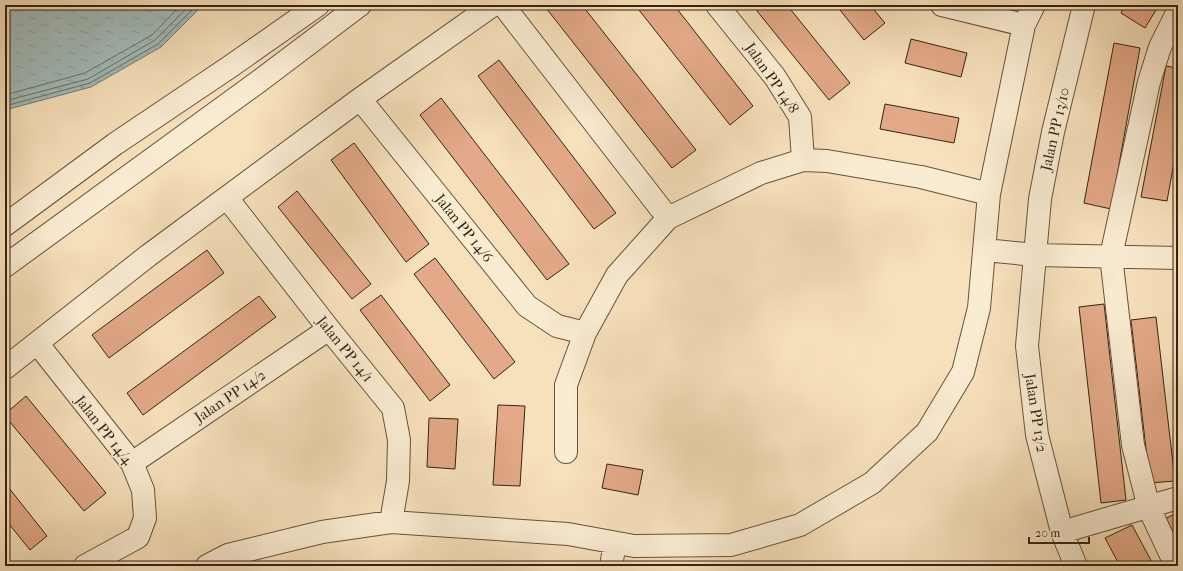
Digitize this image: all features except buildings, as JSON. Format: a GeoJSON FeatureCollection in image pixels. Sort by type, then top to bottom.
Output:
{"type":"FeatureCollection","features":[{"type":"Feature","properties":{"kind":"street"},"geometry":{"type":"LineString","coordinates":[[5,225],[115,144],[318,5]]}},
{"type":"Feature","properties":{"kind":"street"},"geometry":{"type":"LineString","coordinates":[[5,266],[258,82],[360,5]]}},
{"type":"Feature","properties":{"kind":"street"},"geometry":{"type":"LineString","coordinates":[[5,368],[149,256],[360,99],[493,5]]}},
{"type":"Feature","properties":{"kind":"street"},"geometry":{"type":"LineString","coordinates":[[503,5],[668,218]]}},
{"type":"Feature","properties":{"kind":"street","name":"Jalan PP 14/8"},"geometry":{"type":"LineString","coordinates":[[717,5],[775,77],[800,117],[803,160]]}},
{"type":"Feature","properties":{"kind":"street"},"geometry":{"type":"LineString","coordinates":[[942,5],[1024,25]]}},
{"type":"Feature","properties":{"kind":"street"},"geometry":{"type":"LineString","coordinates":[[207,566],[228,555],[322,532],[391,522],[568,534],[634,546],[731,546],[800,525],[872,483],[927,432],[963,372],[979,308],[989,194],[1024,25],[1034,5]]}},
{"type":"Feature","properties":{"kind":"street","name":"Jalan PP 13/10"},"geometry":{"type":"LineString","coordinates":[[1035,255],[1040,199],[1044,176],[1053,132],[1084,5]]}},
{"type":"Feature","properties":{"kind":"street"},"geometry":{"type":"LineString","coordinates":[[1176,566],[1149,508],[1133,445],[1111,256],[1148,82],[1160,47],[1178,11]]}},
{"type":"Feature","properties":{"kind":"street","name":"Jalan PP 14/6"},"geometry":{"type":"LineString","coordinates":[[360,99],[527,306],[557,326],[585,333]]}},
{"type":"Feature","properties":{"kind":"street"},"geometry":{"type":"LineString","coordinates":[[566,452],[566,385],[585,333],[617,275],[668,218],[761,173],[803,160],[827,161],[921,177],[989,194]]}},
{"type":"Feature","properties":{"kind":"street","name":"Jalan PP 14/1"},"geometry":{"type":"LineString","coordinates":[[227,198],[329,329],[394,408],[400,440],[398,481],[391,522]]}},
{"type":"Feature","properties":{"kind":"street"},"geometry":{"type":"LineString","coordinates":[[985,250],[1035,255],[1178,258]]}},
{"type":"Feature","properties":{"kind":"street","name":"Jalan PP 13/2"},"geometry":{"type":"LineString","coordinates":[[1035,255],[1027,346],[1037,436],[1062,532],[1076,566]]}},
{"type":"Feature","properties":{"kind":"street","name":"Jalan PP 14/2"},"geometry":{"type":"LineString","coordinates":[[132,463],[329,329]]}},
{"type":"Feature","properties":{"kind":"street","name":"Jalan PP 14/4"},"geometry":{"type":"LineString","coordinates":[[37,343],[132,463],[143,490],[145,518],[138,537],[85,566]]}},
{"type":"Feature","properties":{"kind":"street"},"geometry":{"type":"LineString","coordinates":[[1062,532],[1149,508],[1178,498]]}},
{"type":"Feature","properties":{"kind":"street"},"geometry":{"type":"LineString","coordinates":[[611,566],[615,543]]}},
{"type":"Feature","properties":{"kind":"water"},"geometry":{"type":"Polygon","coordinates":[[[5,5],[203,5],[161,47],[91,87],[5,110],[5,5]]]}}]}
